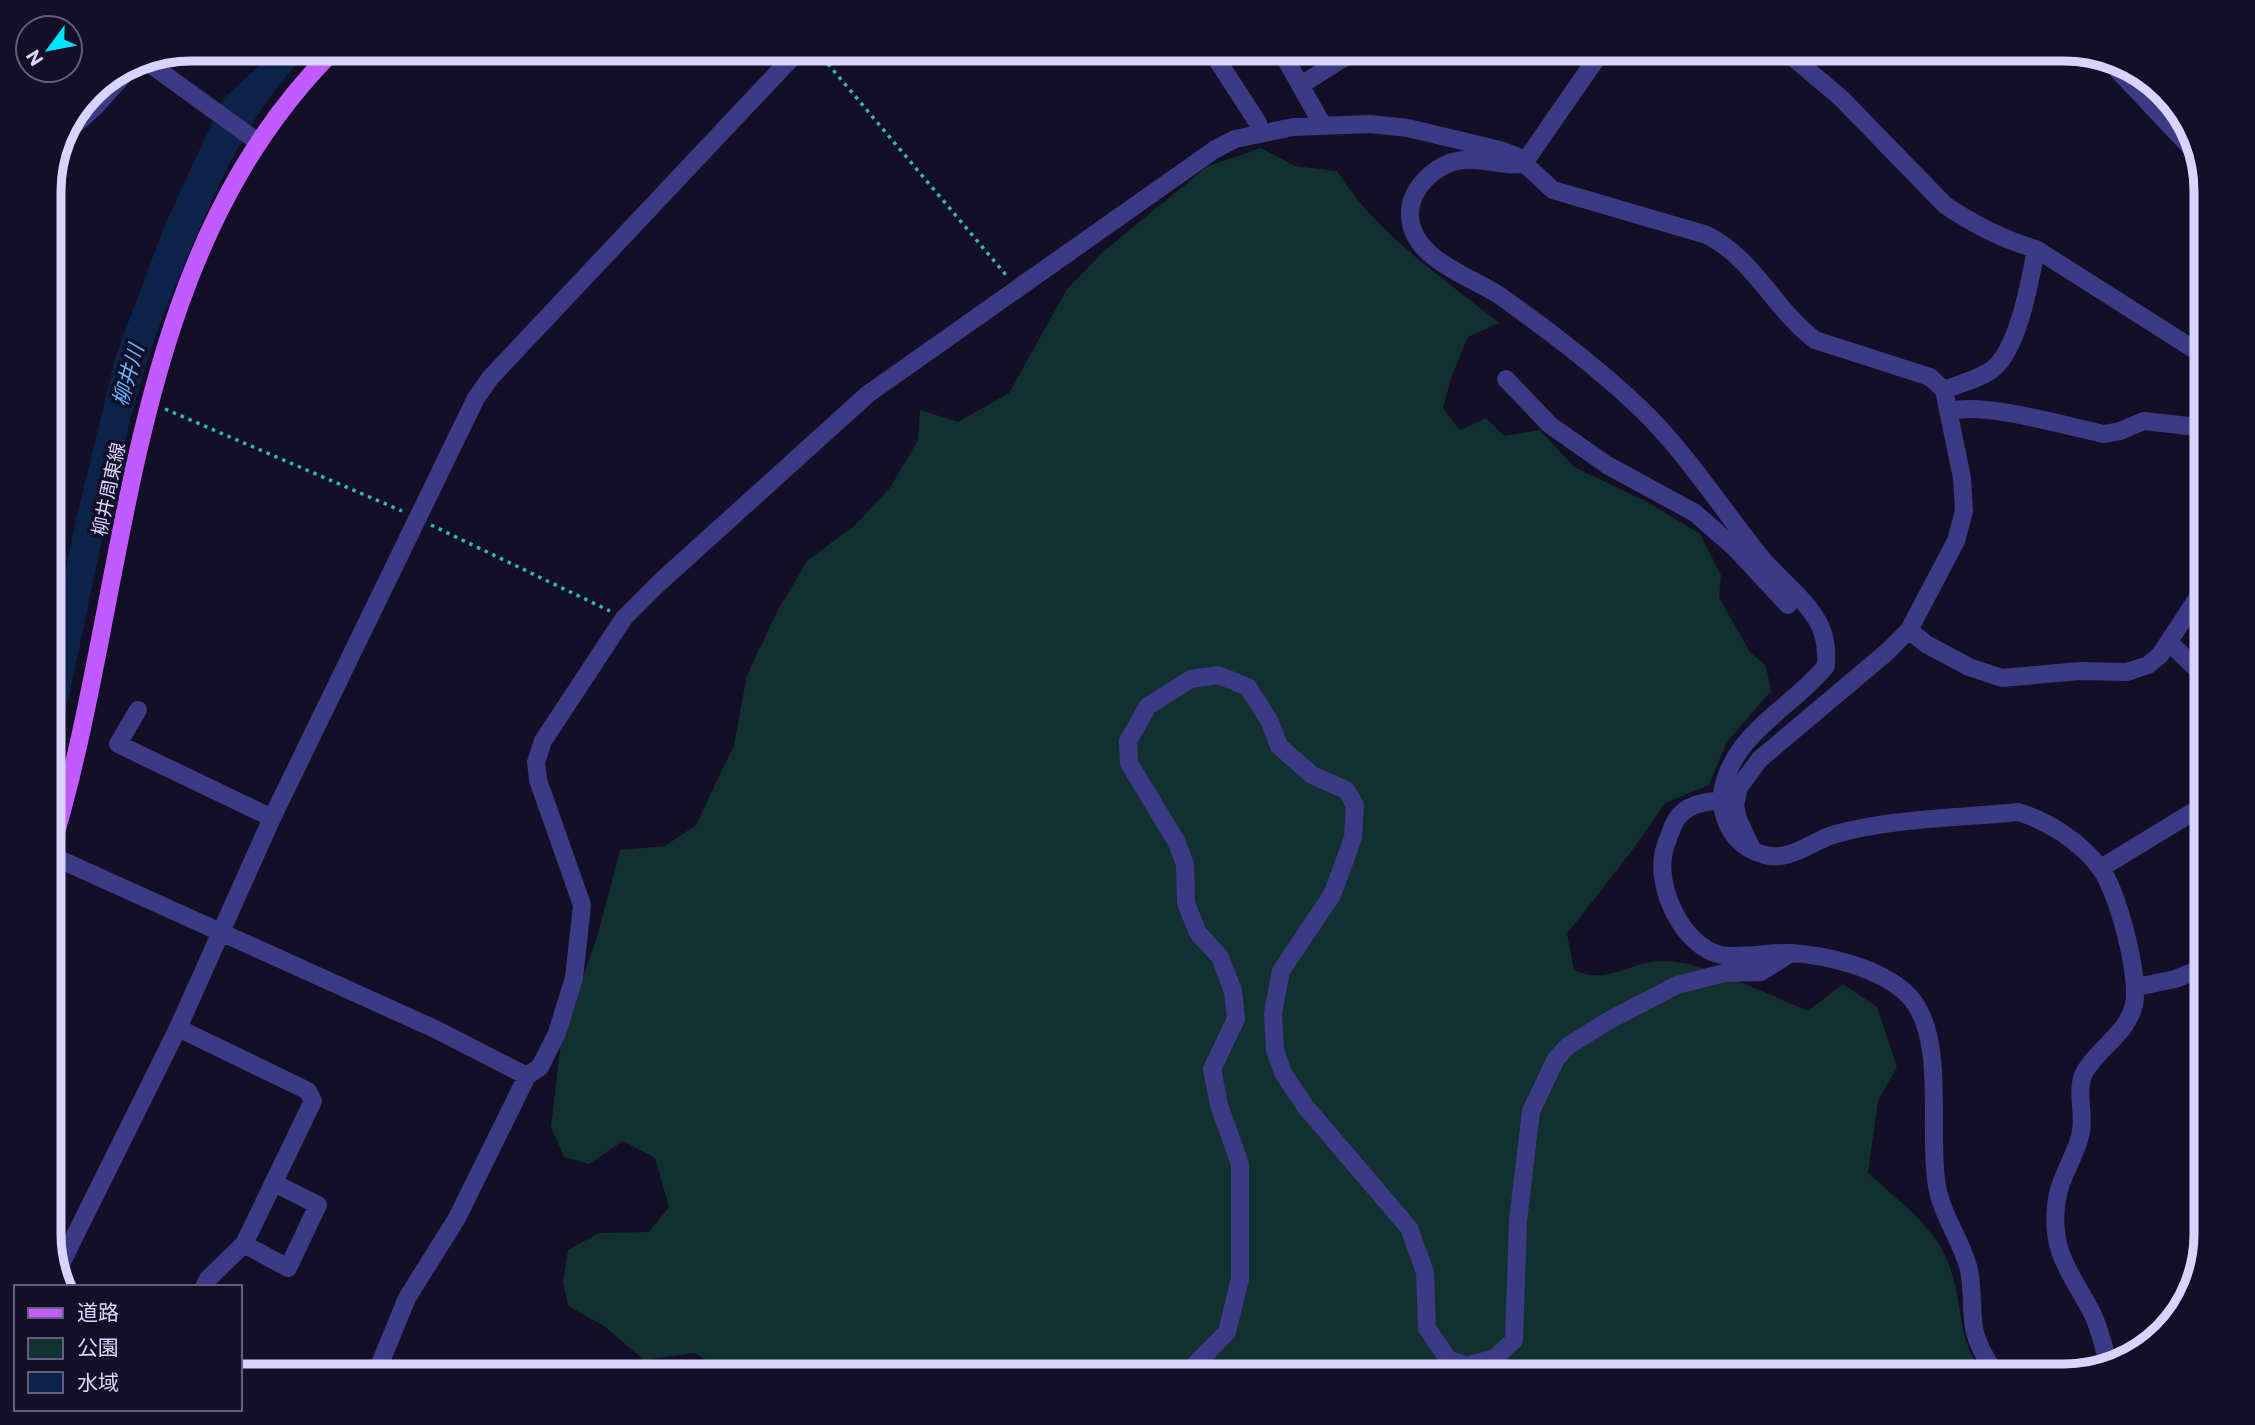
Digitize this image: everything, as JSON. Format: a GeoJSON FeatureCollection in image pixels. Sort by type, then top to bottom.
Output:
{"type":"FeatureCollection","features":[{"type":"Feature","properties":{"kind":"main road","name":"柳井周東線"},"geometry":{"type":"LineString","coordinates":[[62,762],[148,402],[192,274],[254,139],[323,61]]}},
{"type":"Feature","properties":{"kind":"street"},"geometry":{"type":"LineString","coordinates":[[64,1258],[178,1028],[272,818],[476,398],[491,377],[789,61]]}},
{"type":"Feature","properties":{"kind":"street"},"geometry":{"type":"LineString","coordinates":[[1218,61],[1258,123],[1260,132]]}},
{"type":"Feature","properties":{"kind":"street"},"geometry":{"type":"LineString","coordinates":[[1287,61],[1322,124]]}},
{"type":"Feature","properties":{"kind":"street"},"geometry":{"type":"LineString","coordinates":[[1301,85],[1339,61]]}},
{"type":"Feature","properties":{"kind":"street"},"geometry":{"type":"LineString","coordinates":[[1524,163],[1593,61]]}},
{"type":"Feature","properties":{"kind":"street"},"geometry":{"type":"LineString","coordinates":[[1797,61],[1841,98],[1945,205],[1995,233],[2036,249],[2194,348]]}},
{"type":"Feature","properties":{"kind":"street"},"geometry":{"type":"LineString","coordinates":[[154,67],[254,139]]}},
{"type":"Feature","properties":{"kind":"street"},"geometry":{"type":"LineString","coordinates":[[2124,76],[2182,138]]}},
{"type":"Feature","properties":{"kind":"street"},"geometry":{"type":"LineString","coordinates":[[86,115],[109,92]]}},
{"type":"Feature","properties":{"kind":"street"},"geometry":{"type":"LineString","coordinates":[[380,1364],[407,1298],[457,1218],[527,1076],[540,1067],[556,1033],[574,978],[582,905],[538,780],[536,762],[543,741],[624,618],[659,583],[868,394],[1214,150],[1260,132],[1322,124],[1408,128],[1500,150],[1524,163],[1553,190],[1707,235],[1727,245],[1744,260],[1801,329],[1815,340],[1930,377],[1944,390],[1962,478],[1964,511],[1956,541],[1909,630],[1760,759],[1739,787],[1735,805],[1738,819],[1752,849]]}},
{"type":"Feature","properties":{"kind":"street"},"geometry":{"type":"LineString","coordinates":[[1524,163],[1462,160],[1438,168],[1420,185],[1412,200],[1410,219],[1418,239],[1429,253],[1500,296],[1549,332],[1641,409],[1765,562],[1817,619],[1827,650],[1826,666],[1814,680],[1770,715],[1741,746],[1726,775],[1721,802],[1724,819],[1734,840],[1765,856],[1781,856],[1833,835],[1863,827],[2018,811],[2040,818],[2068,838],[2101,869],[2133,962],[2137,987],[2125,1028],[2093,1059],[2082,1076],[2080,1136],[2056,1203],[2055,1233],[2060,1258],[2093,1314],[2106,1356]]}},
{"type":"Feature","properties":{"kind":"street"},"geometry":{"type":"LineString","coordinates":[[1944,390],[1991,371],[2006,354],[2016,330],[2036,249]]}},
{"type":"Feature","properties":{"kind":"street"},"geometry":{"type":"LineString","coordinates":[[1506,379],[1550,425],[1607,465],[1695,513],[1735,548],[1797,615],[1808,621],[1817,619]]}},
{"type":"Feature","properties":{"kind":"street"},"geometry":{"type":"LineString","coordinates":[[1950,411],[1982,410],[2104,433],[2120,431],[2144,421],[2194,427]]}},
{"type":"Feature","properties":{"kind":"street"},"geometry":{"type":"LineString","coordinates":[[1909,630],[1926,644],[1969,667],[2002,678],[2080,671],[2127,672],[2148,665],[2169,642],[2194,603]]}},
{"type":"Feature","properties":{"kind":"street"},"geometry":{"type":"LineString","coordinates":[[2169,642],[2194,666]]}},
{"type":"Feature","properties":{"kind":"street"},"geometry":{"type":"LineString","coordinates":[[1196,1364],[1227,1332],[1240,1279],[1240,1164],[1219,1105],[1212,1069],[1236,1019],[1233,991],[1220,957],[1198,933],[1186,903],[1185,864],[1176,841],[1129,762],[1128,741],[1148,706],[1191,679],[1219,674],[1248,687],[1270,722],[1279,746],[1312,775],[1346,790],[1355,805],[1353,838],[1332,895],[1281,971],[1273,1013],[1275,1051],[1283,1073],[1305,1106],[1409,1228],[1424,1272],[1427,1328],[1448,1359],[1461,1364]]}},
{"type":"Feature","properties":{"kind":"street"},"geometry":{"type":"LineString","coordinates":[[138,710],[118,744],[272,818]]}},
{"type":"Feature","properties":{"kind":"street"},"geometry":{"type":"LineString","coordinates":[[1721,802],[1704,801],[1689,807],[1675,821],[1663,853],[1665,886],[1673,909],[1701,945],[1721,954],[1791,953],[1845,963],[1889,981],[1909,996],[1922,1018],[1930,1047],[1936,1185],[1969,1271],[1974,1331],[1991,1364]]}},
{"type":"Feature","properties":{"kind":"street"},"geometry":{"type":"LineString","coordinates":[[2101,869],[2194,811]]}},
{"type":"Feature","properties":{"kind":"street"},"geometry":{"type":"LineString","coordinates":[[62,862],[435,1029],[527,1076]]}},
{"type":"Feature","properties":{"kind":"street"},"geometry":{"type":"LineString","coordinates":[[1473,1364],[1495,1358],[1514,1340],[1517,1222],[1531,1111],[1556,1059],[1568,1046],[1606,1022],[1677,985],[1724,974],[1761,972],[1791,953]]}},
{"type":"Feature","properties":{"kind":"street"},"geometry":{"type":"LineString","coordinates":[[2137,987],[2175,979],[2194,972]]}},
{"type":"Feature","properties":{"kind":"street"},"geometry":{"type":"LineString","coordinates":[[178,1028],[308,1091],[313,1101],[244,1244],[205,1285]]}},
{"type":"Feature","properties":{"kind":"street"},"geometry":{"type":"LineString","coordinates":[[244,1244],[288,1268],[318,1205],[274,1183]]}},
{"type":"Feature","properties":{"kind":"path"},"geometry":{"type":"LineString","coordinates":[[826,61],[1002,270],[1016,291]]}},
{"type":"Feature","properties":{"kind":"path"},"geometry":{"type":"LineString","coordinates":[[148,402],[416,517],[624,618]]}},
{"type":"Feature","properties":{"kind":"green space"},"geometry":{"type":"Polygon","coordinates":[[[1261,148],[1295,166],[1337,171],[1353,194],[1391,235],[1499,323],[1468,337],[1451,378],[1443,408],[1460,430],[1486,418],[1504,436],[1540,430],[1574,467],[1649,503],[1700,534],[1721,575],[1719,598],[1750,652],[1766,666],[1771,691],[1727,742],[1709,785],[1665,803],[1631,852],[1567,934],[1574,970],[1586,974],[1608,974],[1663,961],[1717,973],[1808,1011],[1843,984],[1877,1007],[1897,1067],[1878,1101],[1868,1173],[1916,1217],[1937,1241],[1945,1255],[1955,1285],[1962,1326],[1977,1364],[713,1364],[694,1353],[644,1360],[604,1326],[568,1306],[563,1282],[568,1250],[599,1233],[649,1232],[669,1207],[655,1158],[623,1141],[589,1164],[564,1157],[551,1127],[561,1041],[598,934],[620,850],[665,846],[696,825],[734,745],[747,675],[778,610],[807,561],[855,525],[890,488],[918,440],[920,410],[958,422],[1009,393],[1067,289],[1104,251],[1208,166],[1261,148]]]}},
{"type":"Feature","properties":{"kind":"water","name":"柳井川"},"geometry":{"type":"Polygon","coordinates":[[[264,61],[299,61],[271,95],[229,165],[157,333],[139,388],[114,486],[62,726],[62,590],[76,519],[116,355],[164,227],[223,99],[264,61]]]}}]}
